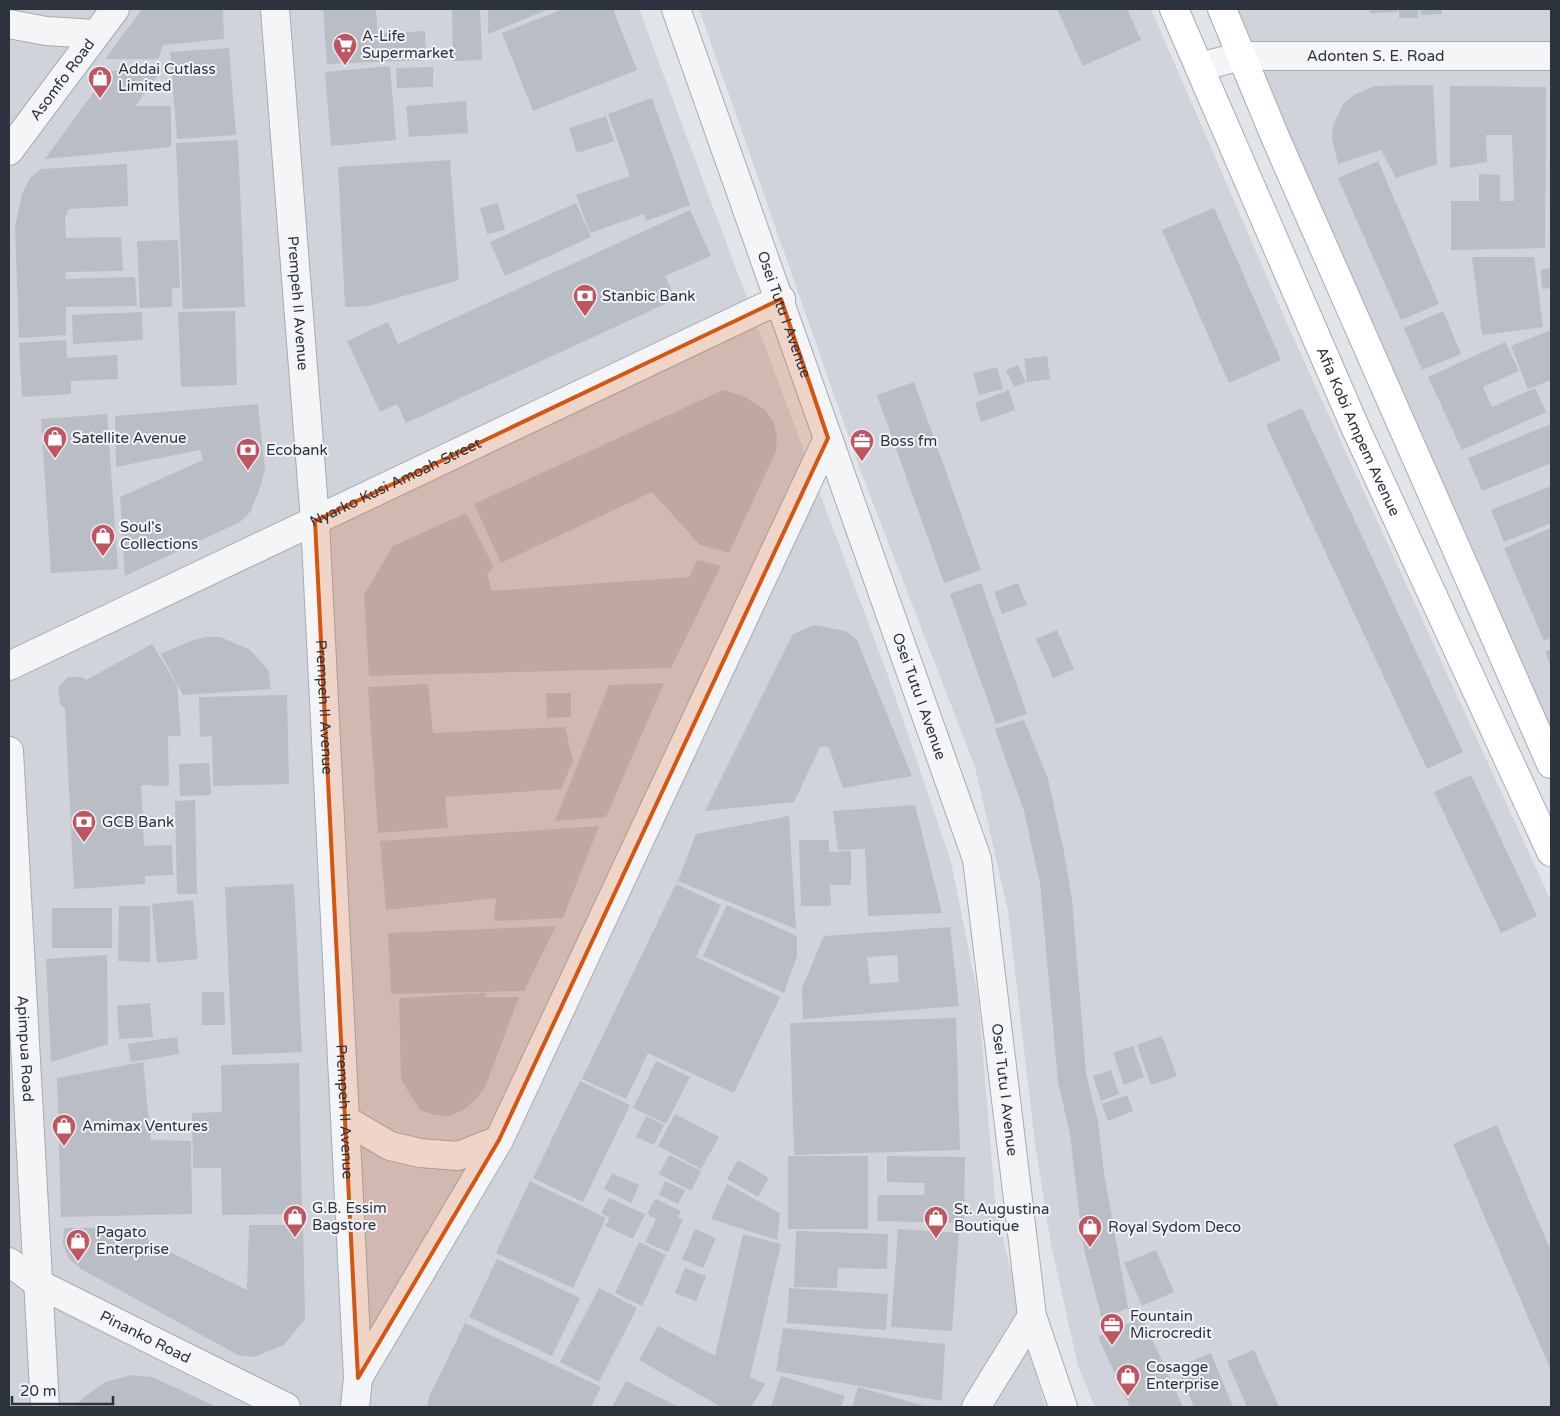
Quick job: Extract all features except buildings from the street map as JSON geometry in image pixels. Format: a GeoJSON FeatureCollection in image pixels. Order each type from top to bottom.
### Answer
{"type":"FeatureCollection","features":[{"type":"Feature","properties":{"kind":"main road","name":"Afia Kobi Ampem Avenue"},"geometry":{"type":"LineString","coordinates":[[1174,9],[1356,429],[1551,852]]}},
{"type":"Feature","properties":{"kind":"main road"},"geometry":{"type":"LineString","coordinates":[[1222,9],[1479,604],[1551,764]]}},
{"type":"Feature","properties":{"kind":"street","name":"Asomfo Road"},"geometry":{"type":"LineString","coordinates":[[9,151],[95,34],[116,9]]}},
{"type":"Feature","properties":{"kind":"street","name":"Prempeh II Avenue"},"geometry":{"type":"LineString","coordinates":[[275,9],[315,521],[358,1378],[356,1407]]}},
{"type":"Feature","properties":{"kind":"street","name":"Osei Tutu I Avenue"},"geometry":{"type":"LineString","coordinates":[[676,9],[977,858],[1032,1316],[1064,1407]]}},
{"type":"Feature","properties":{"kind":"street"},"geometry":{"type":"LineString","coordinates":[[9,24],[46,31],[95,34]]}},
{"type":"Feature","properties":{"kind":"street","name":"Adonten S. E. Road"},"geometry":{"type":"LineString","coordinates":[[1199,67],[1242,56],[1551,56]]}},
{"type":"Feature","properties":{"kind":"street","name":"Nyarko Kusi Amoah Street"},"geometry":{"type":"LineString","coordinates":[[9,666],[780,299]]}},
{"type":"Feature","properties":{"kind":"street"},"geometry":{"type":"LineString","coordinates":[[358,1378],[500,1140],[828,438]]}},
{"type":"Feature","properties":{"kind":"street","name":"Apimpua Road"},"geometry":{"type":"LineString","coordinates":[[9,751],[45,1407]]}},
{"type":"Feature","properties":{"kind":"street"},"geometry":{"type":"LineString","coordinates":[[346,1120],[390,1146],[420,1153],[458,1156],[500,1140]]}},
{"type":"Feature","properties":{"kind":"street","name":"Pinanko Road"},"geometry":{"type":"LineString","coordinates":[[9,1262],[39,1284],[286,1407]]}},
{"type":"Feature","properties":{"kind":"street"},"geometry":{"type":"LineString","coordinates":[[976,1407],[1032,1316]]}},
{"type":"Feature","properties":{"kind":"highlighted area"},"geometry":{"type":"Polygon","coordinates":[[[781,299],[828,438],[499,1140],[358,1378],[315,521],[781,299]]]}},
{"type":"Feature","properties":{"kind":"shaded area"},"geometry":{"type":"Polygon","coordinates":[[[9,9],[639,9],[887,673],[951,862],[978,996],[996,1210],[1045,1407],[9,1407],[9,9]]]}},
{"type":"Feature","properties":{"kind":"shaded area"},"geometry":{"type":"Polygon","coordinates":[[[699,9],[1151,9],[1289,328],[1551,901],[1551,1407],[1095,1407],[1078,1366],[1051,1244],[1035,1144],[1008,911],[975,767],[861,472],[699,9]]]}},
{"type":"Feature","properties":{"kind":"shaded area"},"geometry":{"type":"Polygon","coordinates":[[[1233,9],[1551,9],[1551,783],[1233,9]]]}},
{"type":"Feature","properties":{"kind":"place","name":"A-Life Supermarket"},"geometry":{"type":"Point","coordinates":[345,66]}},
{"type":"Feature","properties":{"kind":"place","name":"Addai Cutlass Limited"},"geometry":{"type":"Point","coordinates":[100,99]}},
{"type":"Feature","properties":{"kind":"place","name":"Stanbic Bank"},"geometry":{"type":"Point","coordinates":[585,317]}},
{"type":"Feature","properties":{"kind":"place","name":"Satellite Avenue"},"geometry":{"type":"Point","coordinates":[55,459]}},
{"type":"Feature","properties":{"kind":"place","name":"Boss fm"},"geometry":{"type":"Point","coordinates":[862,462]}},
{"type":"Feature","properties":{"kind":"place","name":"Ecobank"},"geometry":{"type":"Point","coordinates":[248,471]}},
{"type":"Feature","properties":{"kind":"place","name":"Soul's Collections"},"geometry":{"type":"Point","coordinates":[103,557]}},
{"type":"Feature","properties":{"kind":"place","name":"GCB Bank"},"geometry":{"type":"Point","coordinates":[84,843]}},
{"type":"Feature","properties":{"kind":"place","name":"Amimax Ventures"},"geometry":{"type":"Point","coordinates":[64,1147]}},
{"type":"Feature","properties":{"kind":"place","name":"G.B. Essim Bagstore"},"geometry":{"type":"Point","coordinates":[295,1238]}},
{"type":"Feature","properties":{"kind":"place","name":"St. Augustina Boutique"},"geometry":{"type":"Point","coordinates":[936,1239]}},
{"type":"Feature","properties":{"kind":"place","name":"Royal Sydom Deco"},"geometry":{"type":"Point","coordinates":[1090,1248]}},
{"type":"Feature","properties":{"kind":"place","name":"Pagato Enterprise"},"geometry":{"type":"Point","coordinates":[78,1262]}},
{"type":"Feature","properties":{"kind":"place","name":"Fountain Microcredit"},"geometry":{"type":"Point","coordinates":[1112,1346]}},
{"type":"Feature","properties":{"kind":"place","name":"Cosagge Enterprise"},"geometry":{"type":"Point","coordinates":[1128,1397]}}]}
